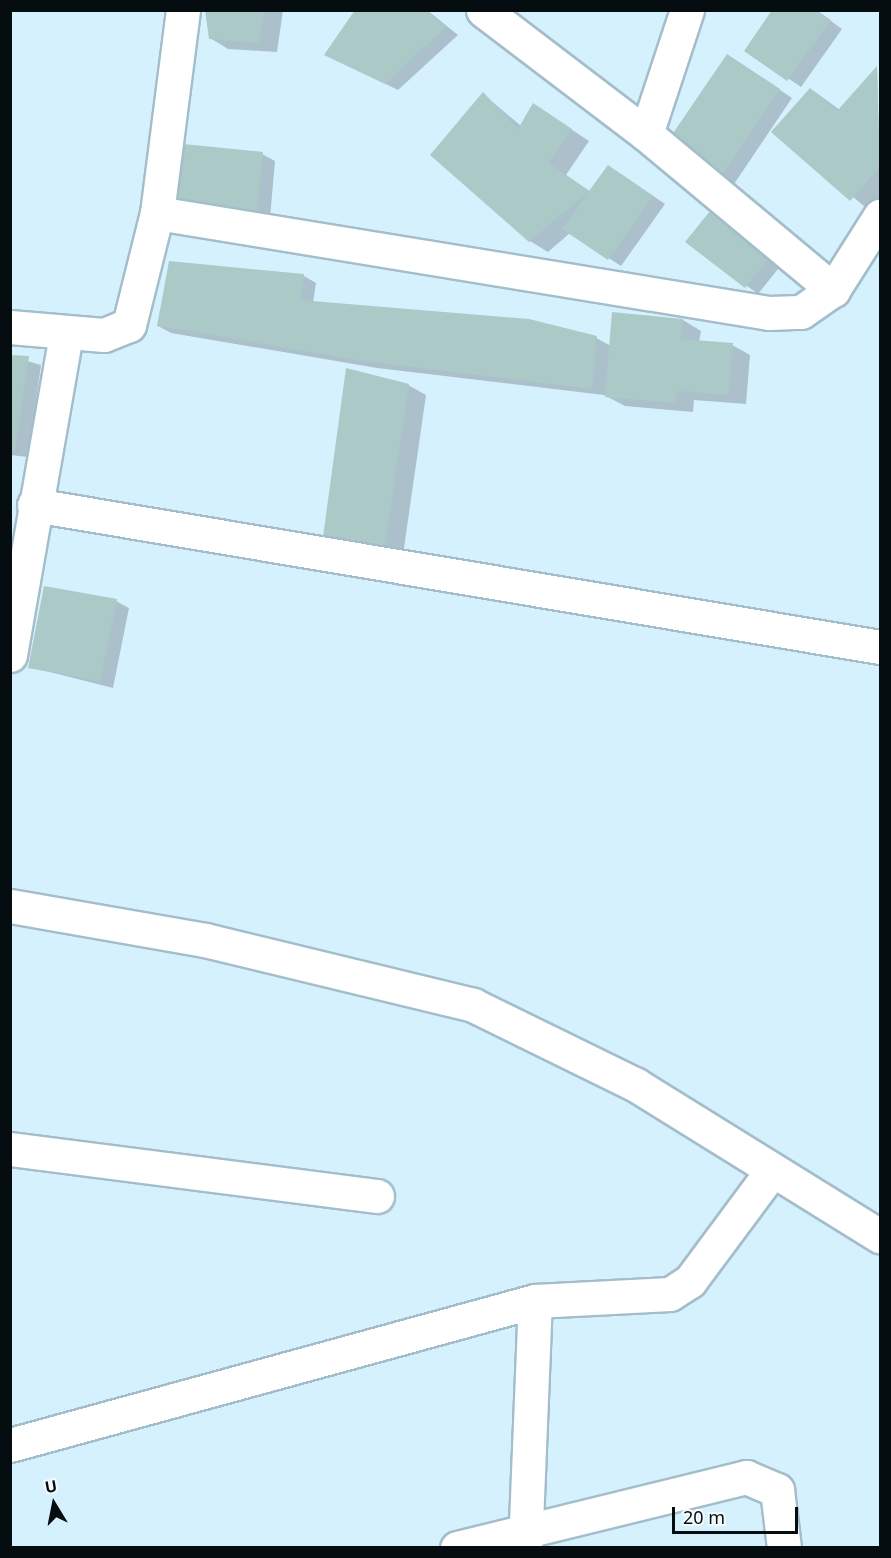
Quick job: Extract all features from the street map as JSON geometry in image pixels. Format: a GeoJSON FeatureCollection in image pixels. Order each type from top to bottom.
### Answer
{"type":"FeatureCollection","features":[{"type":"Feature","properties":{"kind":"street"},"geometry":{"type":"LineString","coordinates":[[10,327],[104,335],[129,325],[156,213],[183,10]]}},
{"type":"Feature","properties":{"kind":"street"},"geometry":{"type":"LineString","coordinates":[[483,10],[646,134],[833,290]]}},
{"type":"Feature","properties":{"kind":"street"},"geometry":{"type":"LineString","coordinates":[[646,134],[687,10]]}},
{"type":"Feature","properties":{"kind":"street"},"geometry":{"type":"LineString","coordinates":[[156,213],[769,313],[801,312],[833,290],[880,216]]}},
{"type":"Feature","properties":{"kind":"street"},"geometry":{"type":"LineString","coordinates":[[10,656],[33,505],[66,333]]}},
{"type":"Feature","properties":{"kind":"street"},"geometry":{"type":"LineString","coordinates":[[33,505],[880,647]]}},
{"type":"Feature","properties":{"kind":"street"},"geometry":{"type":"LineString","coordinates":[[10,906],[205,940],[474,1005],[636,1085],[771,1172],[880,1236]]}},
{"type":"Feature","properties":{"kind":"street"},"geometry":{"type":"LineString","coordinates":[[10,1149],[377,1196]]}},
{"type":"Feature","properties":{"kind":"street"},"geometry":{"type":"LineString","coordinates":[[10,1445],[535,1301],[670,1294],[690,1281],[771,1172]]}},
{"type":"Feature","properties":{"kind":"street"},"geometry":{"type":"LineString","coordinates":[[525,1539],[535,1301]]}},
{"type":"Feature","properties":{"kind":"street"},"geometry":{"type":"LineString","coordinates":[[457,1548],[525,1539],[746,1477],[777,1490],[784,1548]]}},
{"type":"Feature","properties":{"kind":"building"},"geometry":{"type":"Polygon","coordinates":[[[205,10],[264,10],[259,43],[209,39],[205,10]]]}},
{"type":"Feature","properties":{"kind":"building"},"geometry":{"type":"Polygon","coordinates":[[[355,10],[426,10],[446,27],[385,84],[324,55],[355,10]]]}},
{"type":"Feature","properties":{"kind":"building"},"geometry":{"type":"Polygon","coordinates":[[[772,10],[816,10],[831,20],[787,81],[744,51],[772,10]]]}},
{"type":"Feature","properties":{"kind":"building"},"geometry":{"type":"Polygon","coordinates":[[[727,54],[780,89],[718,181],[665,145],[727,54]]]}},
{"type":"Feature","properties":{"kind":"building"},"geometry":{"type":"Polygon","coordinates":[[[877,66],[880,167],[850,201],[771,132],[810,88],[837,111],[877,66]]]}},
{"type":"Feature","properties":{"kind":"building"},"geometry":{"type":"Polygon","coordinates":[[[483,92],[518,129],[533,103],[572,129],[549,163],[589,191],[529,242],[430,155],[483,92]]]}},
{"type":"Feature","properties":{"kind":"building"},"geometry":{"type":"Polygon","coordinates":[[[173,143],[263,152],[257,212],[159,200],[173,143]]]}},
{"type":"Feature","properties":{"kind":"building"},"geometry":{"type":"Polygon","coordinates":[[[608,165],[653,196],[608,260],[562,229],[608,165]]]}},
{"type":"Feature","properties":{"kind":"building"},"geometry":{"type":"Polygon","coordinates":[[[715,205],[775,251],[745,288],[685,242],[715,205]]]}},
{"type":"Feature","properties":{"kind":"building"},"geometry":{"type":"Polygon","coordinates":[[[169,261],[304,274],[300,300],[529,319],[597,336],[592,389],[363,361],[157,326],[169,261]]]}},
{"type":"Feature","properties":{"kind":"building"},"geometry":{"type":"Polygon","coordinates":[[[612,312],[683,319],[681,339],[733,343],[728,395],[677,391],[675,403],[605,397],[612,312]]]}},
{"type":"Feature","properties":{"kind":"building"},"geometry":{"type":"Polygon","coordinates":[[[10,355],[29,356],[15,451],[10,450],[10,355]]]}},
{"type":"Feature","properties":{"kind":"building"},"geometry":{"type":"Polygon","coordinates":[[[346,368],[409,384],[384,552],[323,537],[346,368]]]}},
{"type":"Feature","properties":{"kind":"building"},"geometry":{"type":"Polygon","coordinates":[[[44,586],[117,599],[100,681],[28,668],[44,586]]]}}]}
